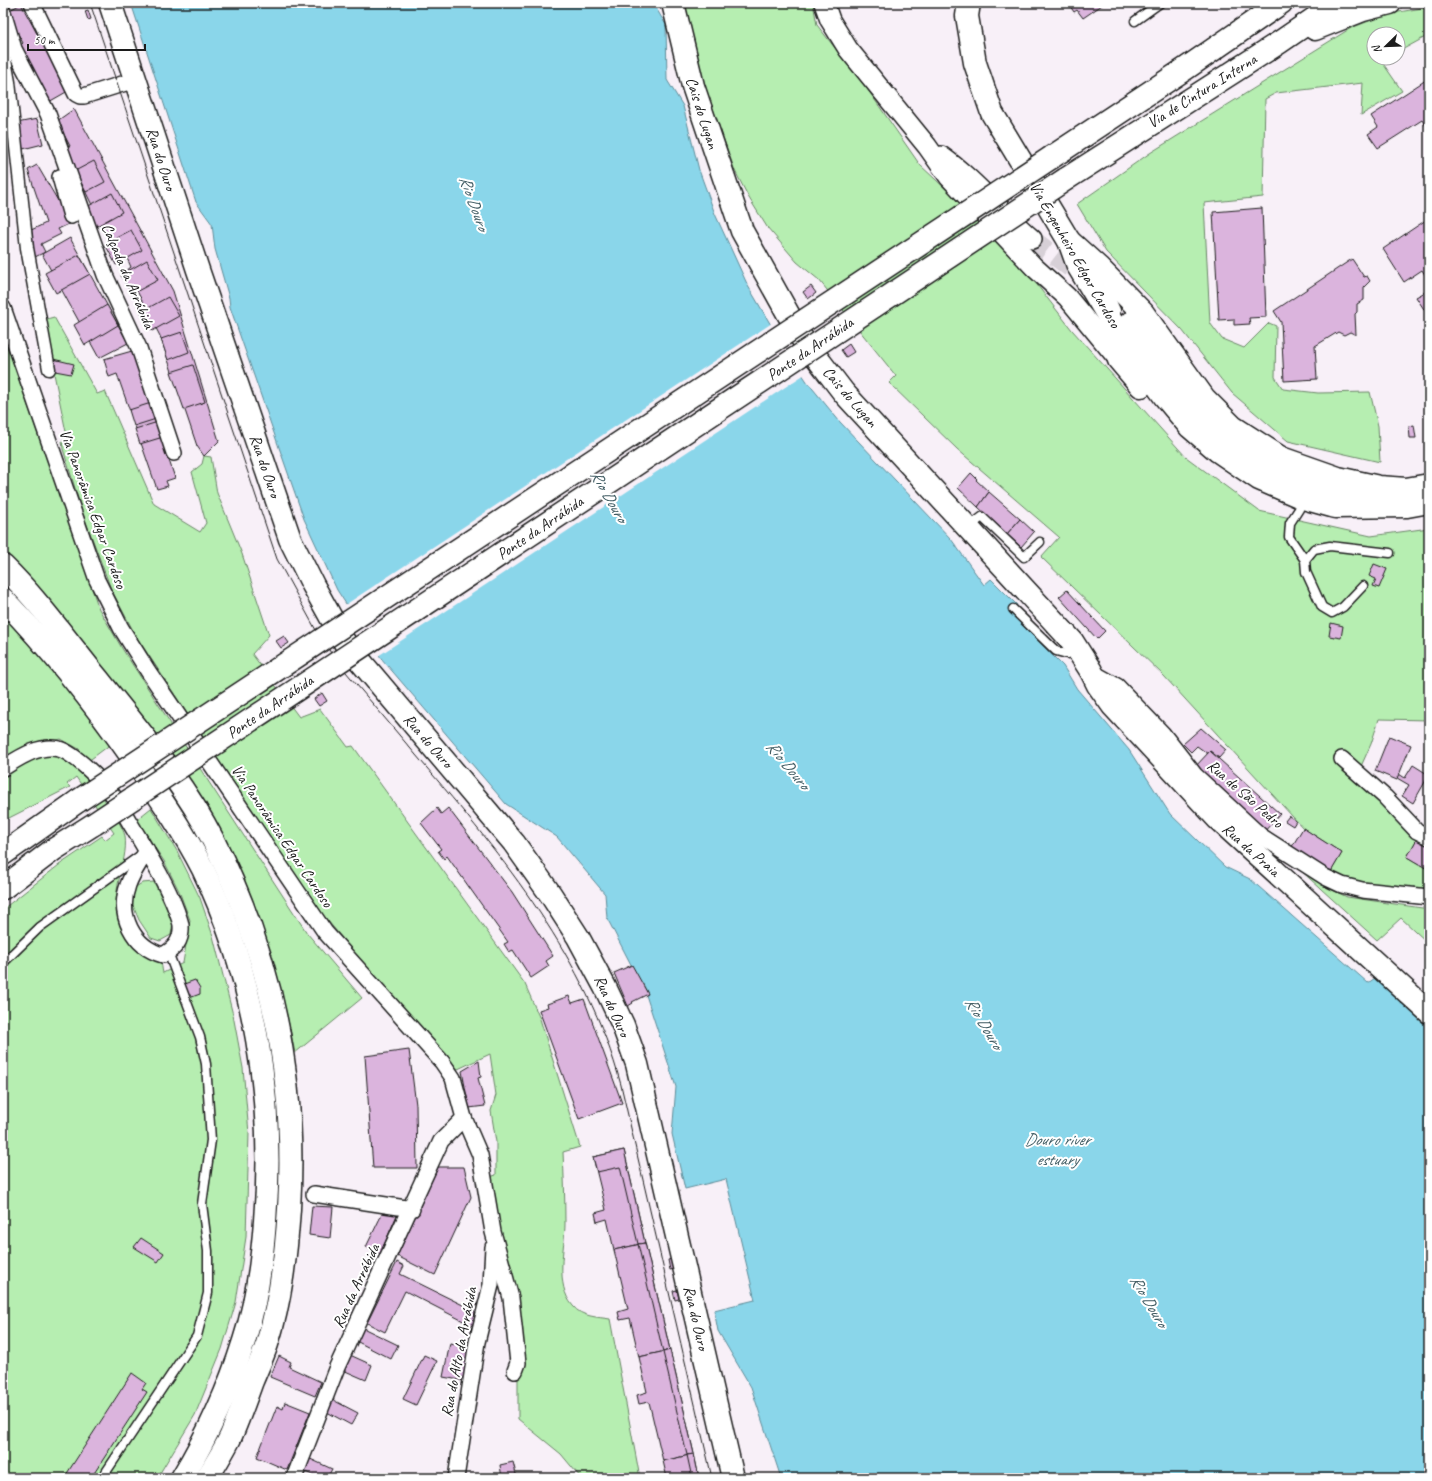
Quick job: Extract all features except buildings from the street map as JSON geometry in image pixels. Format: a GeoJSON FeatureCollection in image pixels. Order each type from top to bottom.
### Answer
{"type":"FeatureCollection","features":[{"type":"Feature","properties":{"kind":"main road","name":"Rua do Ouro"},"geometry":{"type":"LineString","coordinates":[[110,3],[290,539],[313,586],[345,643],[514,844],[551,895],[588,956],[623,1025],[636,1064],[734,1478]]}},
{"type":"Feature","properties":{"kind":"main road","name":"Cais do Lugan"},"geometry":{"type":"LineString","coordinates":[[672,3],[692,86],[742,231],[784,309],[801,337],[844,392],[1072,641],[1091,671]]}},
{"type":"Feature","properties":{"kind":"main road","name":"Via Engenheiro Edgar Cardoso"},"geometry":{"type":"LineString","coordinates":[[969,3],[968,16],[974,63],[992,113],[1069,241],[1078,266],[1123,325],[1165,397],[1190,427],[1230,460],[1266,483],[1303,498],[1335,507],[1407,506],[1429,502]]}},
{"type":"Feature","properties":{"kind":"main road","name":"Via de Cintura Interna"},"geometry":{"type":"LineString","coordinates":[[1052,157],[1281,3]]}},
{"type":"Feature","properties":{"kind":"main road","name":"Via de Cintura Interna"},"geometry":{"type":"LineString","coordinates":[[1066,179],[1280,42],[1337,3]]}},
{"type":"Feature","properties":{"kind":"main road"},"geometry":{"type":"LineString","coordinates":[[1280,42],[1363,10],[1390,3]]}},
{"type":"Feature","properties":{"kind":"main road","name":"Ponte da Arrábida"},"geometry":{"type":"LineString","coordinates":[[46,822],[1052,157]]}},
{"type":"Feature","properties":{"kind":"main road","name":"Ponte da Arrábida"},"geometry":{"type":"LineString","coordinates":[[3,888],[53,850],[1066,179]]}},
{"type":"Feature","properties":{"kind":"main road"},"geometry":{"type":"LineString","coordinates":[[1069,241],[1099,268],[1142,313],[1204,398],[1233,427],[1281,458],[1338,478],[1379,487],[1406,489],[1429,485]]}},
{"type":"Feature","properties":{"kind":"main road"},"geometry":{"type":"LineString","coordinates":[[1119,360],[1172,423],[1215,463],[1262,493],[1299,509],[1353,520],[1398,521],[1429,517]]}},
{"type":"Feature","properties":{"kind":"main road"},"geometry":{"type":"LineString","coordinates":[[3,566],[64,637],[120,707],[176,779],[196,809],[213,839],[238,894],[263,963],[272,995],[286,1083],[291,1172],[287,1238],[280,1292],[267,1345],[230,1437],[207,1478]]}},
{"type":"Feature","properties":{"kind":"main road"},"geometry":{"type":"LineString","coordinates":[[3,599],[45,643],[103,715],[179,826],[203,869],[225,924],[252,1012],[263,1072],[269,1151],[264,1233],[258,1284],[245,1340],[216,1416],[182,1478]]}},
{"type":"Feature","properties":{"kind":"main road","name":"Rua da Praia"},"geometry":{"type":"LineString","coordinates":[[1091,671],[1098,685],[1113,706],[1218,819],[1429,1012]]}},
{"type":"Feature","properties":{"kind":"main road"},"geometry":{"type":"LineString","coordinates":[[3,842],[46,822]]}},
{"type":"Feature","properties":{"kind":"main road"},"geometry":{"type":"LineString","coordinates":[[3,854],[46,822]]}},
{"type":"Feature","properties":{"kind":"street"},"geometry":{"type":"LineString","coordinates":[[32,3],[76,94],[84,96],[135,80]]}},
{"type":"Feature","properties":{"kind":"street"},"geometry":{"type":"LineString","coordinates":[[824,3],[830,20],[848,49],[927,146],[949,177],[1034,267],[1067,297],[1119,360]]}},
{"type":"Feature","properties":{"kind":"street","name":"Calçada da Arrábida"},"geometry":{"type":"LineString","coordinates":[[3,12],[14,49],[48,114],[105,275],[139,348],[174,453]]}},
{"type":"Feature","properties":{"kind":"street"},"geometry":{"type":"LineString","coordinates":[[3,49],[14,127],[27,248],[49,369]]}},
{"type":"Feature","properties":{"kind":"street"},"geometry":{"type":"LineString","coordinates":[[48,114],[44,123],[71,216]]}},
{"type":"Feature","properties":{"kind":"street"},"geometry":{"type":"LineString","coordinates":[[927,146],[958,168],[1032,240]]}},
{"type":"Feature","properties":{"kind":"street","name":"Via Panorâmica Edgar Cardoso"},"geometry":{"type":"LineString","coordinates":[[3,308],[97,580],[121,628],[148,671],[325,932],[442,1062],[453,1078],[464,1118]]}},
{"type":"Feature","properties":{"kind":"street","name":"Rua de São Pedro"},"geometry":{"type":"LineString","coordinates":[[1091,671],[1117,686],[1163,734],[1195,775],[1261,836],[1325,877],[1342,884],[1362,890],[1429,898]]}},
{"type":"Feature","properties":{"kind":"street"},"geometry":{"type":"LineString","coordinates":[[3,768],[19,757],[40,749],[51,748],[61,750],[80,763],[112,794],[147,850],[172,898],[182,925],[180,939],[173,950],[163,955],[152,952],[143,945],[130,929],[125,919],[124,907],[128,884],[147,850]]}},
{"type":"Feature","properties":{"kind":"street"},"geometry":{"type":"LineString","coordinates":[[1342,759],[1385,797],[1417,831],[1429,837]]}},
{"type":"Feature","properties":{"kind":"street","name":"Rua da Arrábida"},"geometry":{"type":"LineString","coordinates":[[294,1478],[337,1367],[412,1209],[441,1141],[464,1118]]}},
{"type":"Feature","properties":{"kind":"street","name":"Rua do Alto da Arrábida"},"geometry":{"type":"LineString","coordinates":[[464,1118],[480,1155],[493,1232],[511,1298],[518,1363],[515,1371]]}},
{"type":"Feature","properties":{"kind":"street"},"geometry":{"type":"LineString","coordinates":[[314,1194],[412,1209]]}},
{"type":"Feature","properties":{"kind":"street","name":"Rua do Alto da Arrábida"},"geometry":{"type":"LineString","coordinates":[[456,1478],[477,1342],[491,1285],[493,1232]]}},
{"type":"Feature","properties":{"kind":"lane"},"geometry":{"type":"LineString","coordinates":[[1135,21],[1160,3]]}},
{"type":"Feature","properties":{"kind":"lane"},"geometry":{"type":"LineString","coordinates":[[1099,268],[1116,309],[1118,318],[1123,325]]}},
{"type":"Feature","properties":{"kind":"lane"},"geometry":{"type":"LineString","coordinates":[[1299,509],[1290,523],[1289,537],[1305,560],[1306,572],[1322,607],[1332,613],[1343,607],[1363,586]]}},
{"type":"Feature","properties":{"kind":"lane"},"geometry":{"type":"LineString","coordinates":[[967,528],[982,517],[1024,557],[1040,542]]}},
{"type":"Feature","properties":{"kind":"lane"},"geometry":{"type":"LineString","coordinates":[[1305,560],[1314,549],[1330,546],[1390,552]]}},
{"type":"Feature","properties":{"kind":"lane"},"geometry":{"type":"LineString","coordinates":[[1013,609],[1056,651],[1067,654],[1077,648]]}},
{"type":"Feature","properties":{"kind":"lane"},"geometry":{"type":"LineString","coordinates":[[3,963],[40,927],[147,850]]}},
{"type":"Feature","properties":{"kind":"lane"},"geometry":{"type":"LineString","coordinates":[[102,1478],[197,1336],[208,1293],[208,1251],[202,1204],[211,1140],[206,1064],[200,1037],[168,952]]}},
{"type":"Feature","properties":{"kind":"green space"},"geometry":{"type":"Polygon","coordinates":[[[683,3],[813,3],[817,25],[868,90],[920,165],[1007,246],[1072,330],[1186,457],[1259,511],[1371,536],[1429,528],[1429,720],[1379,719],[1371,744],[1358,773],[1418,837],[1407,857],[1429,870],[1429,892],[1367,884],[1329,875],[1342,853],[1303,828],[1164,676],[1041,557],[1059,537],[957,449],[889,383],[896,376],[819,280],[797,262],[767,227],[749,198],[735,171],[702,78],[683,3]]]}},
{"type":"Feature","properties":{"kind":"green space"},"geometry":{"type":"Polygon","coordinates":[[[1422,8],[1429,9],[1429,35],[1406,48],[1406,26],[1366,26],[1366,66],[1385,66],[1402,91],[1361,115],[1363,83],[1276,93],[1265,99],[1263,197],[1204,203],[1210,323],[1222,339],[1244,348],[1269,323],[1276,326],[1275,377],[1283,389],[1318,393],[1370,392],[1378,426],[1380,462],[1288,441],[1232,393],[1182,330],[1106,252],[1077,204],[1150,153],[1351,28],[1387,14],[1422,8]]]}},
{"type":"Feature","properties":{"kind":"green space"},"geometry":{"type":"Polygon","coordinates":[[[54,317],[97,394],[105,391],[154,504],[200,532],[206,523],[192,472],[202,464],[204,456],[211,457],[217,493],[242,554],[269,635],[252,654],[299,717],[320,709],[348,747],[353,746],[525,984],[540,1019],[580,1147],[563,1152],[565,1223],[562,1277],[564,1287],[567,1297],[576,1310],[590,1316],[610,1319],[640,1478],[581,1478],[561,1454],[518,1419],[518,1374],[487,1178],[496,1175],[496,1142],[491,1111],[496,1095],[490,1054],[458,1069],[384,988],[312,902],[136,636],[111,589],[82,511],[63,449],[62,441],[67,437],[43,320],[54,317]]]}},
{"type":"Feature","properties":{"kind":"green space"},"geometry":{"type":"Polygon","coordinates":[[[3,334],[99,609],[123,650],[307,933],[362,998],[295,1053],[276,974],[250,897],[3,556],[3,334]]]}},
{"type":"Feature","properties":{"kind":"green space"},"geometry":{"type":"Polygon","coordinates":[[[3,613],[52,669],[111,744],[87,762],[79,749],[61,739],[24,749],[3,760],[3,613]]]}},
{"type":"Feature","properties":{"kind":"green space"},"geometry":{"type":"Polygon","coordinates":[[[49,754],[68,758],[76,764],[110,807],[117,819],[125,836],[124,858],[116,902],[118,914],[125,931],[152,952],[160,961],[163,973],[183,963],[190,920],[179,891],[164,861],[136,820],[151,808],[177,851],[200,898],[213,936],[233,1015],[243,1068],[249,1133],[246,1237],[236,1302],[222,1349],[195,1415],[157,1478],[3,1478],[3,909],[59,865],[102,836],[105,840],[114,833],[76,777],[67,784],[70,787],[3,821],[3,777],[24,763],[49,754]]]}},
{"type":"Feature","properties":{"kind":"green space"},"geometry":{"type":"Polygon","coordinates":[[[1298,868],[1328,888],[1347,897],[1429,909],[1429,944],[1401,918],[1377,940],[1298,868]]]}},
{"type":"Feature","properties":{"kind":"green space"},"geometry":{"type":"Polygon","coordinates":[[[154,882],[173,922],[171,935],[160,941],[151,938],[139,920],[131,901],[134,888],[142,883],[154,882]]]}},
{"type":"Feature","properties":{"kind":"water","name":"Douro river estuary"},"geometry":{"type":"Polygon","coordinates":[[[131,3],[653,3],[666,25],[667,80],[683,106],[699,170],[715,214],[748,286],[785,349],[808,383],[840,422],[951,539],[984,585],[991,579],[1017,605],[1010,613],[1063,666],[1077,689],[1129,750],[1170,814],[1225,867],[1250,879],[1368,983],[1378,976],[1429,1027],[1429,1478],[781,1478],[751,1387],[718,1331],[714,1310],[755,1300],[726,1179],[685,1189],[672,1134],[676,1087],[646,995],[648,994],[642,982],[640,982],[607,918],[605,894],[557,837],[506,804],[381,658],[337,590],[304,519],[230,307],[229,298],[215,249],[212,224],[196,202],[131,3]]]}},
{"type":"Feature","properties":{"kind":"pier"},"geometry":{"type":"Polygon","coordinates":[[[772,323],[805,374],[378,656],[345,605],[772,323]]]}},
{"type":"Feature","properties":{"kind":"tunnel"},"geometry":{"type":"LineString","coordinates":[[1032,239],[1081,276],[1129,322]]}},
{"type":"Feature","properties":{"kind":"tram line"},"geometry":{"type":"LineString","coordinates":[[90,3],[277,559],[317,632],[335,659],[482,835],[512,873],[539,912],[565,953],[587,995],[606,1039],[621,1085],[712,1478]]}},
{"type":"Feature","properties":{"kind":"water label","name":"Rio Douro"},"geometry":{"type":"Point","coordinates":[474,203]}},
{"type":"Feature","properties":{"kind":"water label","name":"Rio Douro"},"geometry":{"type":"Point","coordinates":[609,496]}},
{"type":"Feature","properties":{"kind":"water label","name":"Rio Douro"},"geometry":{"type":"Point","coordinates":[788,765]}},
{"type":"Feature","properties":{"kind":"water label","name":"Rio Douro"},"geometry":{"type":"Point","coordinates":[984,1023]}},
{"type":"Feature","properties":{"kind":"water label","name":"Rio Douro"},"geometry":{"type":"Point","coordinates":[1149,1301]}}]}
